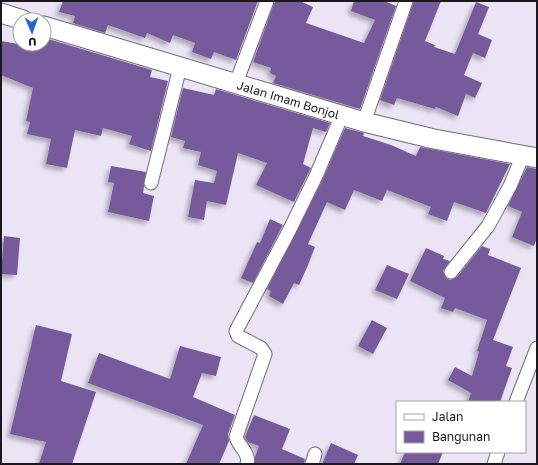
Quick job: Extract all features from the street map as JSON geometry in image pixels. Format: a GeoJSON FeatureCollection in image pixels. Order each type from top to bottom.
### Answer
{"type":"FeatureCollection","features":[{"type":"Feature","properties":{"kind":"main road"},"geometry":{"type":"LineString","coordinates":[[1,13],[12,16]]}},
{"type":"Feature","properties":{"kind":"main road","name":"Jalan Imam Bonjol"},"geometry":{"type":"LineString","coordinates":[[52,28],[364,122],[434,139],[530,157]]}},
{"type":"Feature","properties":{"kind":"street"},"geometry":{"type":"LineString","coordinates":[[236,83],[267,1]]}},
{"type":"Feature","properties":{"kind":"street"},"geometry":{"type":"LineString","coordinates":[[364,122],[406,1]]}},
{"type":"Feature","properties":{"kind":"street"},"geometry":{"type":"LineString","coordinates":[[151,183],[180,67]]}},
{"type":"Feature","properties":{"kind":"street"},"geometry":{"type":"LineString","coordinates":[[247,464],[248,460],[246,452],[238,443],[236,437],[265,354],[262,348],[238,336],[236,331],[302,203],[342,115]]}},
{"type":"Feature","properties":{"kind":"street"},"geometry":{"type":"LineString","coordinates":[[451,272],[488,226],[510,186],[530,157]]}},
{"type":"Feature","properties":{"kind":"street"},"geometry":{"type":"LineString","coordinates":[[516,401],[537,348]]}},
{"type":"Feature","properties":{"kind":"street"},"geometry":{"type":"LineString","coordinates":[[494,464],[498,453]]}},
{"type":"Feature","properties":{"kind":"building"},"geometry":{"type":"Polygon","coordinates":[[[63,1],[258,1],[236,60],[214,52],[211,59],[192,52],[195,43],[173,35],[170,43],[147,33],[145,38],[108,25],[105,33],[73,23],[75,16],[59,12],[63,1]]]}},
{"type":"Feature","properties":{"kind":"building"},"geometry":{"type":"Polygon","coordinates":[[[275,1],[300,1],[313,7],[306,23],[364,43],[375,20],[351,11],[354,1],[384,1],[396,6],[360,109],[273,83],[276,76],[270,73],[271,68],[253,62],[275,1]]]}},
{"type":"Feature","properties":{"kind":"building"},"geometry":{"type":"Polygon","coordinates":[[[414,1],[441,1],[425,41],[435,45],[434,47],[455,54],[476,2],[489,7],[478,34],[492,40],[485,58],[473,53],[464,75],[482,83],[475,98],[466,94],[458,116],[436,107],[435,109],[397,98],[394,105],[380,100],[414,1]]]}},
{"type":"Feature","properties":{"kind":"building"},"geometry":{"type":"Polygon","coordinates":[[[52,40],[152,70],[150,77],[168,81],[151,151],[129,144],[132,136],[103,128],[101,136],[75,130],[67,168],[46,164],[51,139],[27,134],[30,122],[26,121],[33,88],[1,75],[1,41],[12,43],[12,52],[52,52],[52,40]]]}},
{"type":"Feature","properties":{"kind":"building"},"geometry":{"type":"Polygon","coordinates":[[[183,88],[214,95],[216,89],[330,123],[326,132],[313,128],[303,164],[311,168],[294,202],[256,185],[267,163],[238,153],[226,205],[207,201],[204,220],[188,217],[195,180],[214,183],[217,171],[198,165],[201,152],[183,148],[185,141],[171,137],[183,88]]]}},
{"type":"Feature","properties":{"kind":"building"},"geometry":{"type":"Polygon","coordinates":[[[345,128],[364,133],[363,136],[391,145],[416,156],[420,147],[510,164],[486,213],[454,202],[447,221],[428,214],[431,207],[387,190],[382,201],[354,190],[345,210],[327,202],[308,244],[315,247],[308,265],[299,285],[294,283],[283,304],[269,296],[271,291],[267,289],[323,179],[345,128]]]}},
{"type":"Feature","properties":{"kind":"building"},"geometry":{"type":"Polygon","coordinates":[[[111,166],[146,172],[143,193],[154,196],[149,221],[108,212],[114,183],[108,182],[111,166]]]}},
{"type":"Feature","properties":{"kind":"building"},"geometry":{"type":"Polygon","coordinates":[[[527,167],[537,169],[537,238],[534,246],[512,237],[522,212],[508,206],[527,167]]]}},
{"type":"Feature","properties":{"kind":"building"},"geometry":{"type":"Polygon","coordinates":[[[270,219],[283,225],[253,283],[241,278],[257,242],[260,243],[270,219]]]}},
{"type":"Feature","properties":{"kind":"building"},"geometry":{"type":"Polygon","coordinates":[[[4,236],[20,238],[17,275],[1,274],[4,236]]]}},
{"type":"Feature","properties":{"kind":"building"},"geometry":{"type":"Polygon","coordinates":[[[482,246],[490,249],[488,255],[521,268],[493,340],[513,347],[506,366],[512,368],[500,401],[468,401],[471,393],[448,380],[455,367],[472,376],[479,352],[477,351],[487,320],[455,308],[453,312],[441,308],[445,298],[410,281],[426,248],[444,256],[443,259],[450,261],[443,271],[446,278],[450,280],[457,277],[482,246]]]}},
{"type":"Feature","properties":{"kind":"building"},"geometry":{"type":"Polygon","coordinates":[[[387,265],[409,274],[397,299],[375,290],[387,265]]]}},
{"type":"Feature","properties":{"kind":"building"},"geometry":{"type":"Polygon","coordinates":[[[372,320],[387,328],[373,354],[358,346],[372,320]]]}},
{"type":"Feature","properties":{"kind":"building"},"geometry":{"type":"Polygon","coordinates":[[[36,325],[72,334],[61,381],[96,392],[72,464],[39,464],[46,442],[10,434],[36,325]]]}},
{"type":"Feature","properties":{"kind":"building"},"geometry":{"type":"Polygon","coordinates":[[[180,346],[221,357],[216,376],[202,373],[193,397],[235,415],[228,434],[229,441],[219,464],[186,464],[203,425],[88,383],[99,353],[170,379],[180,346]]]}},
{"type":"Feature","properties":{"kind":"building"},"geometry":{"type":"Polygon","coordinates":[[[254,415],[290,429],[282,449],[305,459],[304,464],[255,464],[255,457],[259,446],[248,442],[245,437],[254,415]]]}},
{"type":"Feature","properties":{"kind":"building"},"geometry":{"type":"Polygon","coordinates":[[[331,443],[358,455],[354,464],[322,464],[331,443]]]}},
{"type":"Feature","properties":{"kind":"building"},"geometry":{"type":"Polygon","coordinates":[[[405,453],[443,453],[438,464],[400,464],[405,453]]]}}]}
